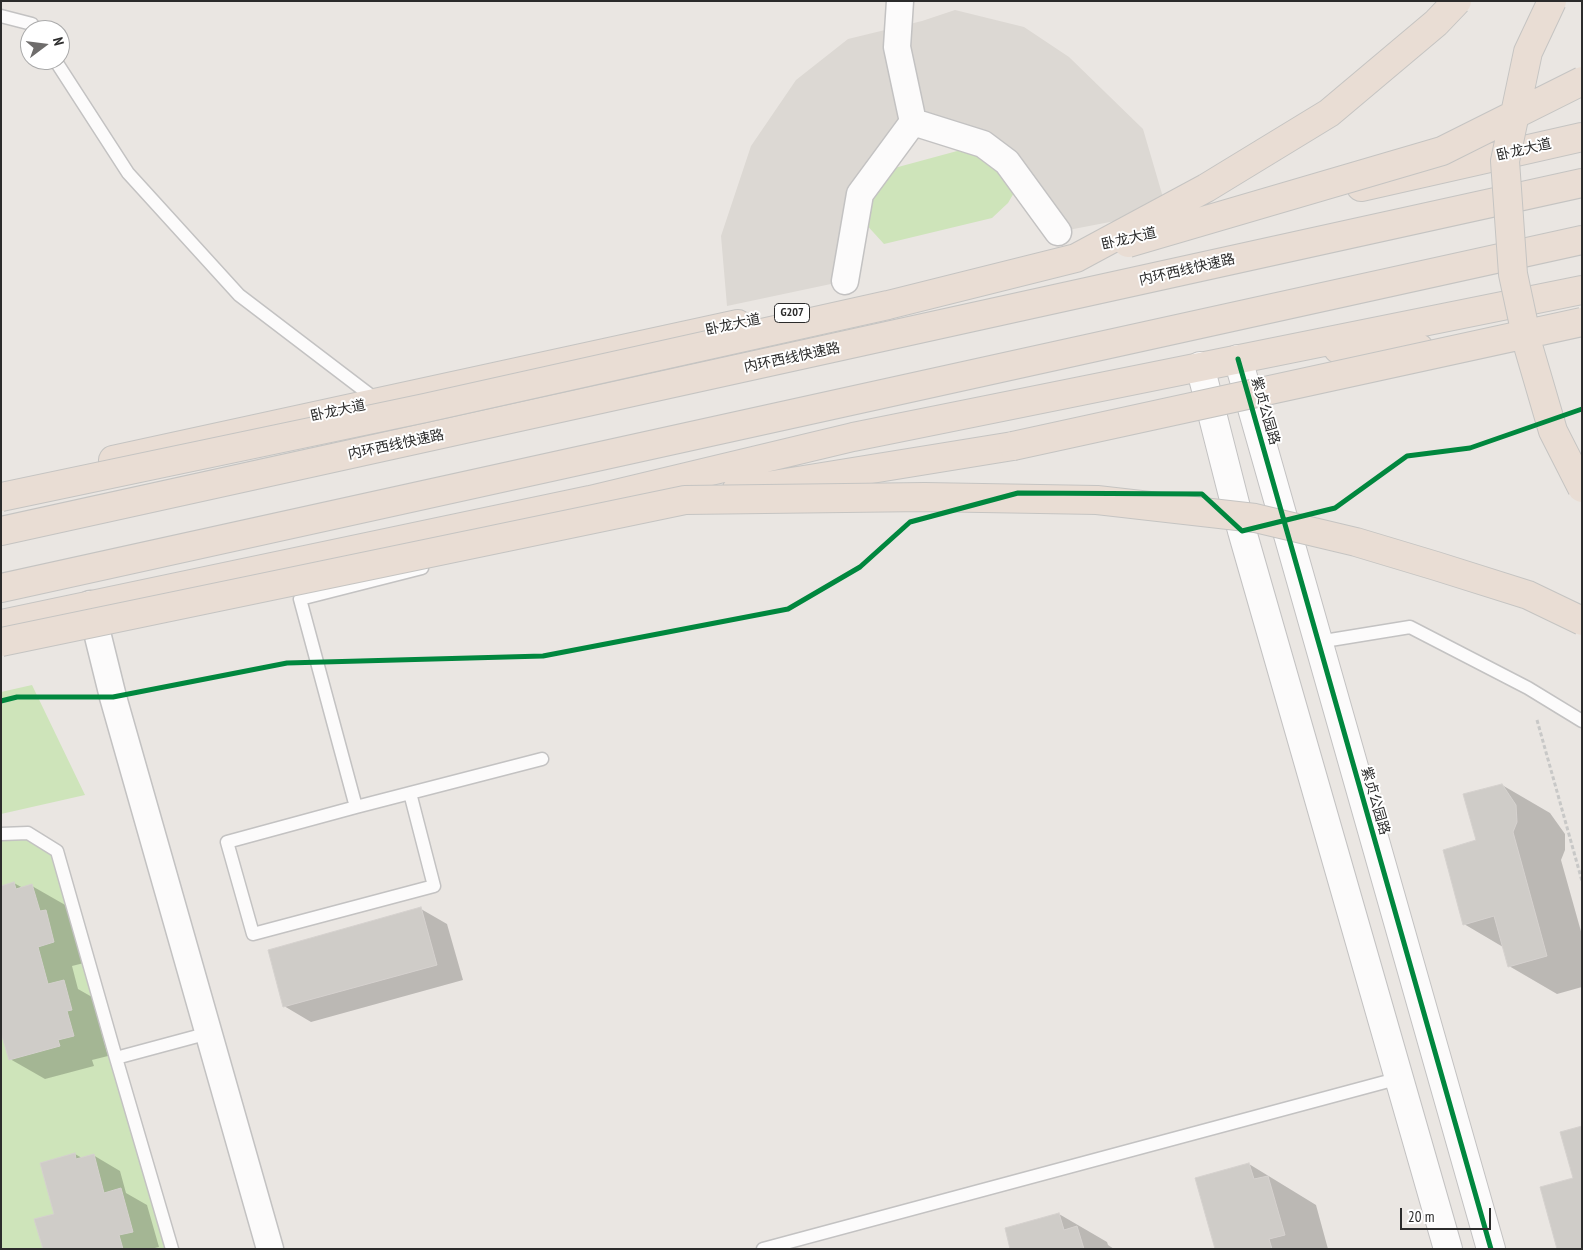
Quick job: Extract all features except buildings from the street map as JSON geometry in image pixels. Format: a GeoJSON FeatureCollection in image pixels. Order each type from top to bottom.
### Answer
{"type":"FeatureCollection","features":[{"type":"Feature","properties":{"kind":"highway"},"geometry":{"type":"LineString","coordinates":[[1076,258],[1206,188],[1329,113],[1436,23],[1457,1]]}},
{"type":"Feature","properties":{"kind":"highway"},"geometry":{"type":"LineString","coordinates":[[1552,1],[1528,52],[1505,162],[1513,274],[1529,349],[1553,431],[1582,488]]}},
{"type":"Feature","properties":{"kind":"highway"},"geometry":{"type":"LineString","coordinates":[[1,497],[424,408],[839,316],[1076,258],[1442,150],[1582,81]]}},
{"type":"Feature","properties":{"kind":"highway","name":"卧龙大道"},"geometry":{"type":"LineString","coordinates":[[1,484],[1032,261],[1582,137]]}},
{"type":"Feature","properties":{"kind":"highway","name":"内环西线快速路"},"geometry":{"type":"LineString","coordinates":[[1,532],[1582,183]]}},
{"type":"Feature","properties":{"kind":"highway"},"geometry":{"type":"LineString","coordinates":[[1,588],[1582,240]]}},
{"type":"Feature","properties":{"kind":"highway"},"geometry":{"type":"LineString","coordinates":[[1,624],[590,500],[853,437],[1582,290]]}},
{"type":"Feature","properties":{"kind":"highway"},"geometry":{"type":"LineString","coordinates":[[1299,346],[1394,352],[1582,321]]}},
{"type":"Feature","properties":{"kind":"highway"},"geometry":{"type":"LineString","coordinates":[[1,642],[685,500],[1013,446],[1582,321]]}},
{"type":"Feature","properties":{"kind":"highway"},"geometry":{"type":"LineString","coordinates":[[685,500],[925,497],[1096,500],[1255,518],[1356,542],[1528,595],[1582,621]]}},
{"type":"Feature","properties":{"kind":"street"},"geometry":{"type":"LineString","coordinates":[[845,281],[860,194],[913,122],[897,47],[900,1]]}},
{"type":"Feature","properties":{"kind":"street"},"geometry":{"type":"LineString","coordinates":[[913,122],[983,144],[1007,162],[1058,232]]}},
{"type":"Feature","properties":{"kind":"street","name":"紫贞公园路"},"geometry":{"type":"LineString","coordinates":[[1238,358],[1490,1249]]}},
{"type":"Feature","properties":{"kind":"street"},"geometry":{"type":"LineString","coordinates":[[1200,366],[1242,531],[1448,1249]]}},
{"type":"Feature","properties":{"kind":"street"},"geometry":{"type":"LineString","coordinates":[[90,604],[113,697],[270,1249]]}},
{"type":"Feature","properties":{"kind":"lane"},"geometry":{"type":"LineString","coordinates":[[1,16],[20,21]]}},
{"type":"Feature","properties":{"kind":"lane"},"geometry":{"type":"LineString","coordinates":[[61,70],[128,174],[239,295],[379,402]]}},
{"type":"Feature","properties":{"kind":"lane"},"geometry":{"type":"LineString","coordinates":[[356,807],[300,599],[500,548],[590,500]]}},
{"type":"Feature","properties":{"kind":"lane"},"geometry":{"type":"LineString","coordinates":[[1318,642],[1410,627],[1528,688],[1582,721]]}},
{"type":"Feature","properties":{"kind":"lane"},"geometry":{"type":"LineString","coordinates":[[410,793],[434,886],[253,934],[227,842],[356,807],[542,758]]}},
{"type":"Feature","properties":{"kind":"lane"},"geometry":{"type":"LineString","coordinates":[[1,834],[28,833],[57,851],[172,1249]]}},
{"type":"Feature","properties":{"kind":"lane"},"geometry":{"type":"LineString","coordinates":[[116,1058],[209,1033]]}},
{"type":"Feature","properties":{"kind":"lane"},"geometry":{"type":"LineString","coordinates":[[763,1249],[1400,1078]]}},
{"type":"Feature","properties":{"kind":"path"},"geometry":{"type":"LineString","coordinates":[[1528,688],[1582,882]]}},
{"type":"Feature","properties":{"kind":"green space"},"geometry":{"type":"Polygon","coordinates":[[[983,144],[1018,186],[1008,203],[992,218],[884,244],[863,221],[876,173],[983,144]]]}},
{"type":"Feature","properties":{"kind":"green space"},"geometry":{"type":"Polygon","coordinates":[[[32,685],[85,795],[1,814],[1,692],[32,685]]]}},
{"type":"Feature","properties":{"kind":"green space"},"geometry":{"type":"Polygon","coordinates":[[[28,833],[57,851],[172,1249],[1,1249],[1,834],[28,833]]]}},
{"type":"Feature","properties":{"kind":"shaded area"},"geometry":{"type":"Polygon","coordinates":[[[955,10],[1024,27],[1069,57],[1143,129],[1167,211],[1058,232],[1007,162],[913,122],[876,173],[845,281],[727,306],[721,236],[751,146],[796,80],[848,39],[922,21],[955,10]]]}},
{"type":"Feature","properties":{"kind":"cycle path"},"geometry":{"type":"LineString","coordinates":[[1238,359],[1491,1249]]}},
{"type":"Feature","properties":{"kind":"cycle path"},"geometry":{"type":"LineString","coordinates":[[1,701],[17,697],[113,697],[287,663],[543,656],[788,609],[860,567],[910,522],[1018,493],[1202,494],[1242,531],[1335,508],[1407,456],[1470,448],[1582,409]]}}]}
